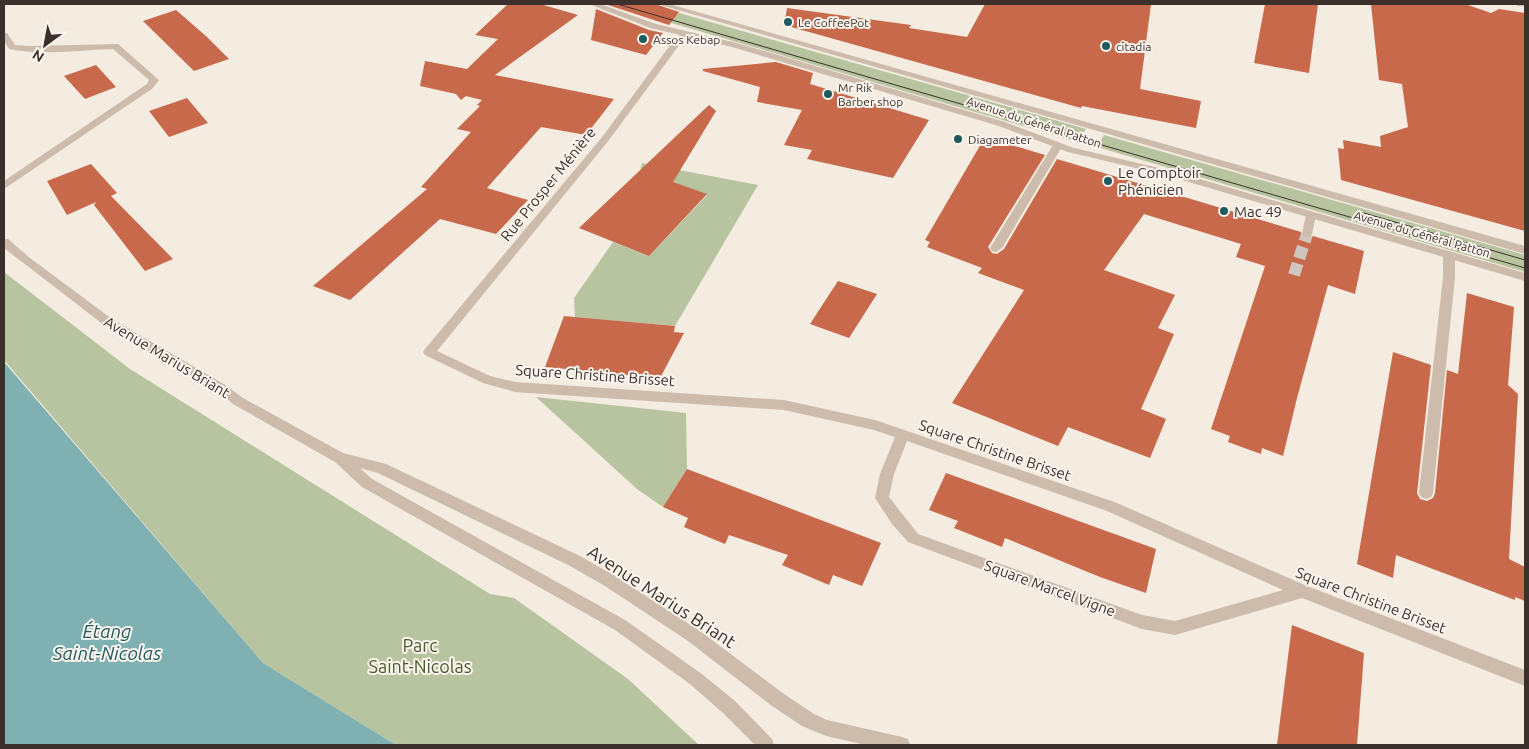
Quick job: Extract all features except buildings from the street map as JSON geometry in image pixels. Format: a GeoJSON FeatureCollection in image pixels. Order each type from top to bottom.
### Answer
{"type":"FeatureCollection","features":[{"type":"Feature","properties":{"kind":"street","name":"Avenue du Général Patton"},"geometry":{"type":"LineString","coordinates":[[593,4],[653,26],[734,45],[1002,124],[1058,145],[1168,173],[1525,278]]}},
{"type":"Feature","properties":{"kind":"street","name":"Avenue du Général Patton"},"geometry":{"type":"LineString","coordinates":[[661,4],[1525,250]]}},
{"type":"Feature","properties":{"kind":"street"},"geometry":{"type":"LineString","coordinates":[[1520,4],[1525,4]]}},
{"type":"Feature","properties":{"kind":"street","name":"Rue Prosper Ménière"},"geometry":{"type":"LineString","coordinates":[[429,352],[606,138],[677,42],[687,34]]}},
{"type":"Feature","properties":{"kind":"street"},"geometry":{"type":"LineString","coordinates":[[4,35],[12,47],[29,49],[115,46],[154,80],[150,86],[4,186]]}},
{"type":"Feature","properties":{"kind":"street"},"geometry":{"type":"LineString","coordinates":[[996,248],[1058,145]]}},
{"type":"Feature","properties":{"kind":"street"},"geometry":{"type":"LineString","coordinates":[[1307,234],[1311,215]]}},
{"type":"Feature","properties":{"kind":"street","name":"Avenue Marius Briant"},"geometry":{"type":"LineString","coordinates":[[4,242],[26,261],[108,322],[223,389],[238,401],[340,458],[367,483],[620,625],[696,679],[729,708],[766,745]]}},
{"type":"Feature","properties":{"kind":"street"},"geometry":{"type":"LineString","coordinates":[[1426,493],[1450,277],[1449,255]]}},
{"type":"Feature","properties":{"kind":"street","name":"Square Christine Brisset"},"geometry":{"type":"LineString","coordinates":[[429,352],[488,380],[515,387],[784,405],[875,425],[1112,507],[1302,591],[1525,678]]}},
{"type":"Feature","properties":{"kind":"street","name":"Square Marcel Vigne"},"geometry":{"type":"LineString","coordinates":[[903,435],[886,474],[882,498],[897,520],[913,538],[1142,622],[1175,628],[1302,591]]}},
{"type":"Feature","properties":{"kind":"street","name":"Avenue Marius Briant"},"geometry":{"type":"LineString","coordinates":[[340,458],[381,468],[575,561],[610,581],[687,631],[778,700],[808,720],[826,728],[902,745]]}},
{"type":"Feature","properties":{"kind":"green space"},"geometry":{"type":"Polygon","coordinates":[[[679,13],[1086,129],[1078,142],[668,22],[679,13]]]}},
{"type":"Feature","properties":{"kind":"green space"},"geometry":{"type":"Polygon","coordinates":[[[1104,135],[1525,255],[1525,272],[1097,147],[1104,135]]]}},
{"type":"Feature","properties":{"kind":"green space"},"geometry":{"type":"Polygon","coordinates":[[[642,163],[758,185],[675,326],[575,317],[574,298],[613,242],[649,256],[707,195],[640,171],[642,163]]]}},
{"type":"Feature","properties":{"kind":"green space","name":"Parc Saint-Nicolas"},"geometry":{"type":"Polygon","coordinates":[[[4,272],[130,369],[490,594],[514,598],[628,679],[699,745],[396,745],[263,663],[4,360],[4,272]]]}},
{"type":"Feature","properties":{"kind":"green space"},"geometry":{"type":"Polygon","coordinates":[[[536,397],[686,413],[687,469],[663,507],[637,489],[536,397]]]}},
{"type":"Feature","properties":{"kind":"water","name":"Étang Saint-Nicolas"},"geometry":{"type":"Polygon","coordinates":[[[4,362],[263,663],[396,745],[4,745],[4,362]]]}},
{"type":"Feature","properties":{"kind":"tunnel"},"geometry":{"type":"LineString","coordinates":[[1294,275],[1307,234]]}},
{"type":"Feature","properties":{"kind":"tram line"},"geometry":{"type":"LineString","coordinates":[[617,4],[1525,268]]}},
{"type":"Feature","properties":{"kind":"tram line"},"geometry":{"type":"LineString","coordinates":[[1364,213],[1525,260]]}},
{"type":"Feature","properties":{"kind":"place","name":"Le CoffeePot"},"geometry":{"type":"Point","coordinates":[788,22]}},
{"type":"Feature","properties":{"kind":"place","name":"Assos Kebap"},"geometry":{"type":"Point","coordinates":[643,39]}},
{"type":"Feature","properties":{"kind":"place","name":"citadia"},"geometry":{"type":"Point","coordinates":[1106,46]}},
{"type":"Feature","properties":{"kind":"place","name":"Mr Rik Barber shop"},"geometry":{"type":"Point","coordinates":[828,94]}},
{"type":"Feature","properties":{"kind":"place","name":"Diagameter"},"geometry":{"type":"Point","coordinates":[958,139]}},
{"type":"Feature","properties":{"kind":"place","name":"Le Comptoir Phénicien"},"geometry":{"type":"Point","coordinates":[1108,181]}},
{"type":"Feature","properties":{"kind":"place","name":"Mac 49"},"geometry":{"type":"Point","coordinates":[1224,211]}}]}
